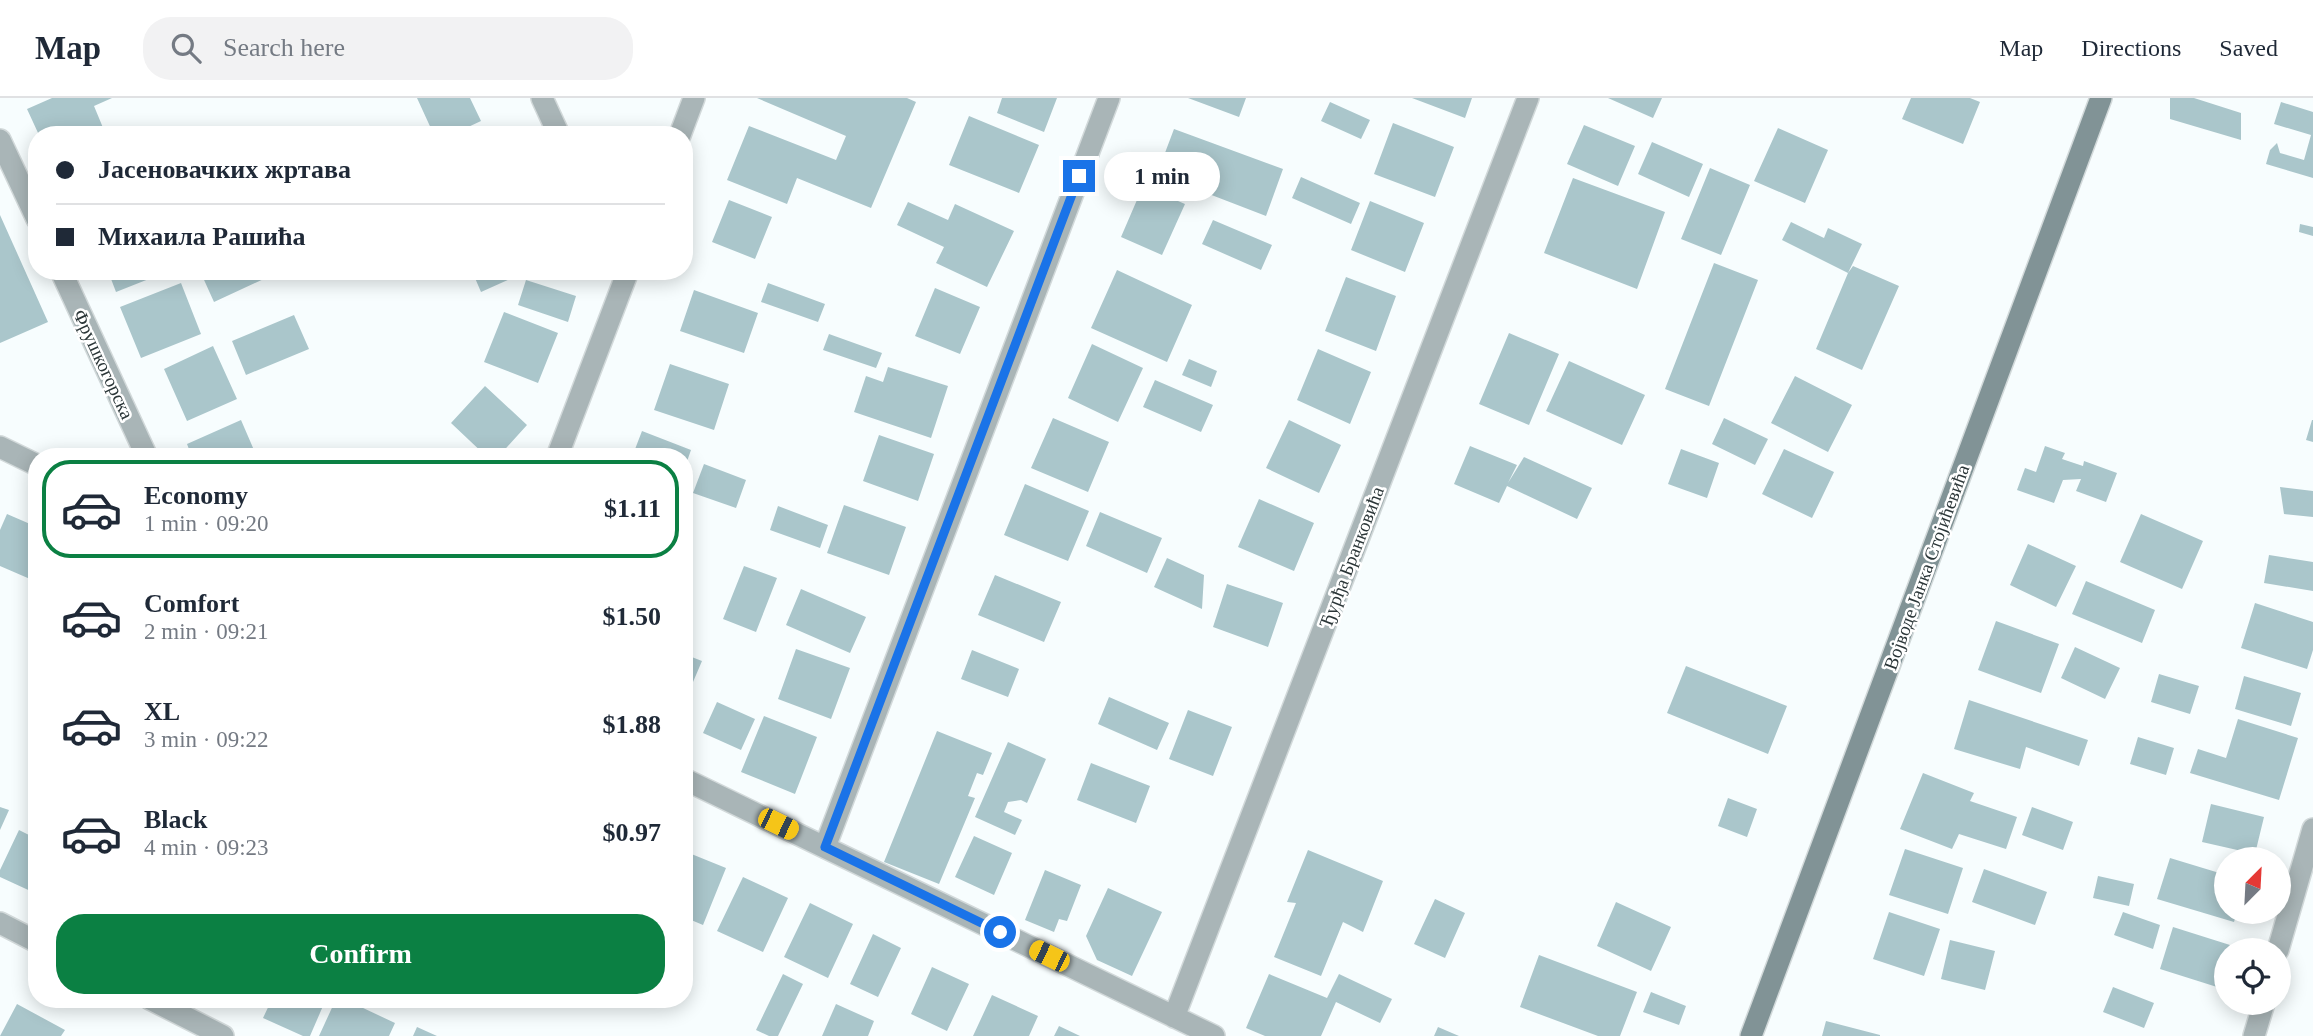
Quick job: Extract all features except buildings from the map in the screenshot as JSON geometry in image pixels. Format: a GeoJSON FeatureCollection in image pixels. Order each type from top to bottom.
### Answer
{"type":"FeatureCollection","features":[{"type":"Feature","properties":{"kind":"street"},"geometry":{"type":"LineString","coordinates":[[542,98],[555,126]]}},
{"type":"Feature","properties":{"kind":"street"},"geometry":{"type":"LineString","coordinates":[[683,126],[694,98]]}},
{"type":"Feature","properties":{"kind":"street"},"geometry":{"type":"LineString","coordinates":[[825,847],[1108,98]]}},
{"type":"Feature","properties":{"kind":"street","name":"Ђурђа Бранковића"},"geometry":{"type":"LineString","coordinates":[[1174,1017],[1528,98]]}},
{"type":"Feature","properties":{"kind":"street","name":"Војводе Јанка Стојићевића"},"geometry":{"type":"LineString","coordinates":[[1751,1036],[2101,98]]}},
{"type":"Feature","properties":{"kind":"street"},"geometry":{"type":"LineString","coordinates":[[0,140],[28,200]]}},
{"type":"Feature","properties":{"kind":"street","name":"Фрушкогорска"},"geometry":{"type":"LineString","coordinates":[[65,280],[142,448]]}},
{"type":"Feature","properties":{"kind":"street"},"geometry":{"type":"LineString","coordinates":[[560,448],[623,280]]}},
{"type":"Feature","properties":{"kind":"street"},"geometry":{"type":"LineString","coordinates":[[0,447],[28,461]]}},
{"type":"Feature","properties":{"kind":"street"},"geometry":{"type":"LineString","coordinates":[[693,783],[1214,1036]]}},
{"type":"Feature","properties":{"kind":"street"},"geometry":{"type":"LineString","coordinates":[[2281,938],[2313,829]]}},
{"type":"Feature","properties":{"kind":"street"},"geometry":{"type":"LineString","coordinates":[[0,923],[28,937]]}},
{"type":"Feature","properties":{"kind":"street"},"geometry":{"type":"LineString","coordinates":[[168,1008],[223,1036]]}},
{"type":"Feature","properties":{"kind":"street"},"geometry":{"type":"LineString","coordinates":[[2254,1036],[2260,1015]]}},
{"type":"Feature","properties":{"kind":"route"},"geometry":{"type":"LineString","coordinates":[[1000,932],[825,847],[1079,176]]}}]}
